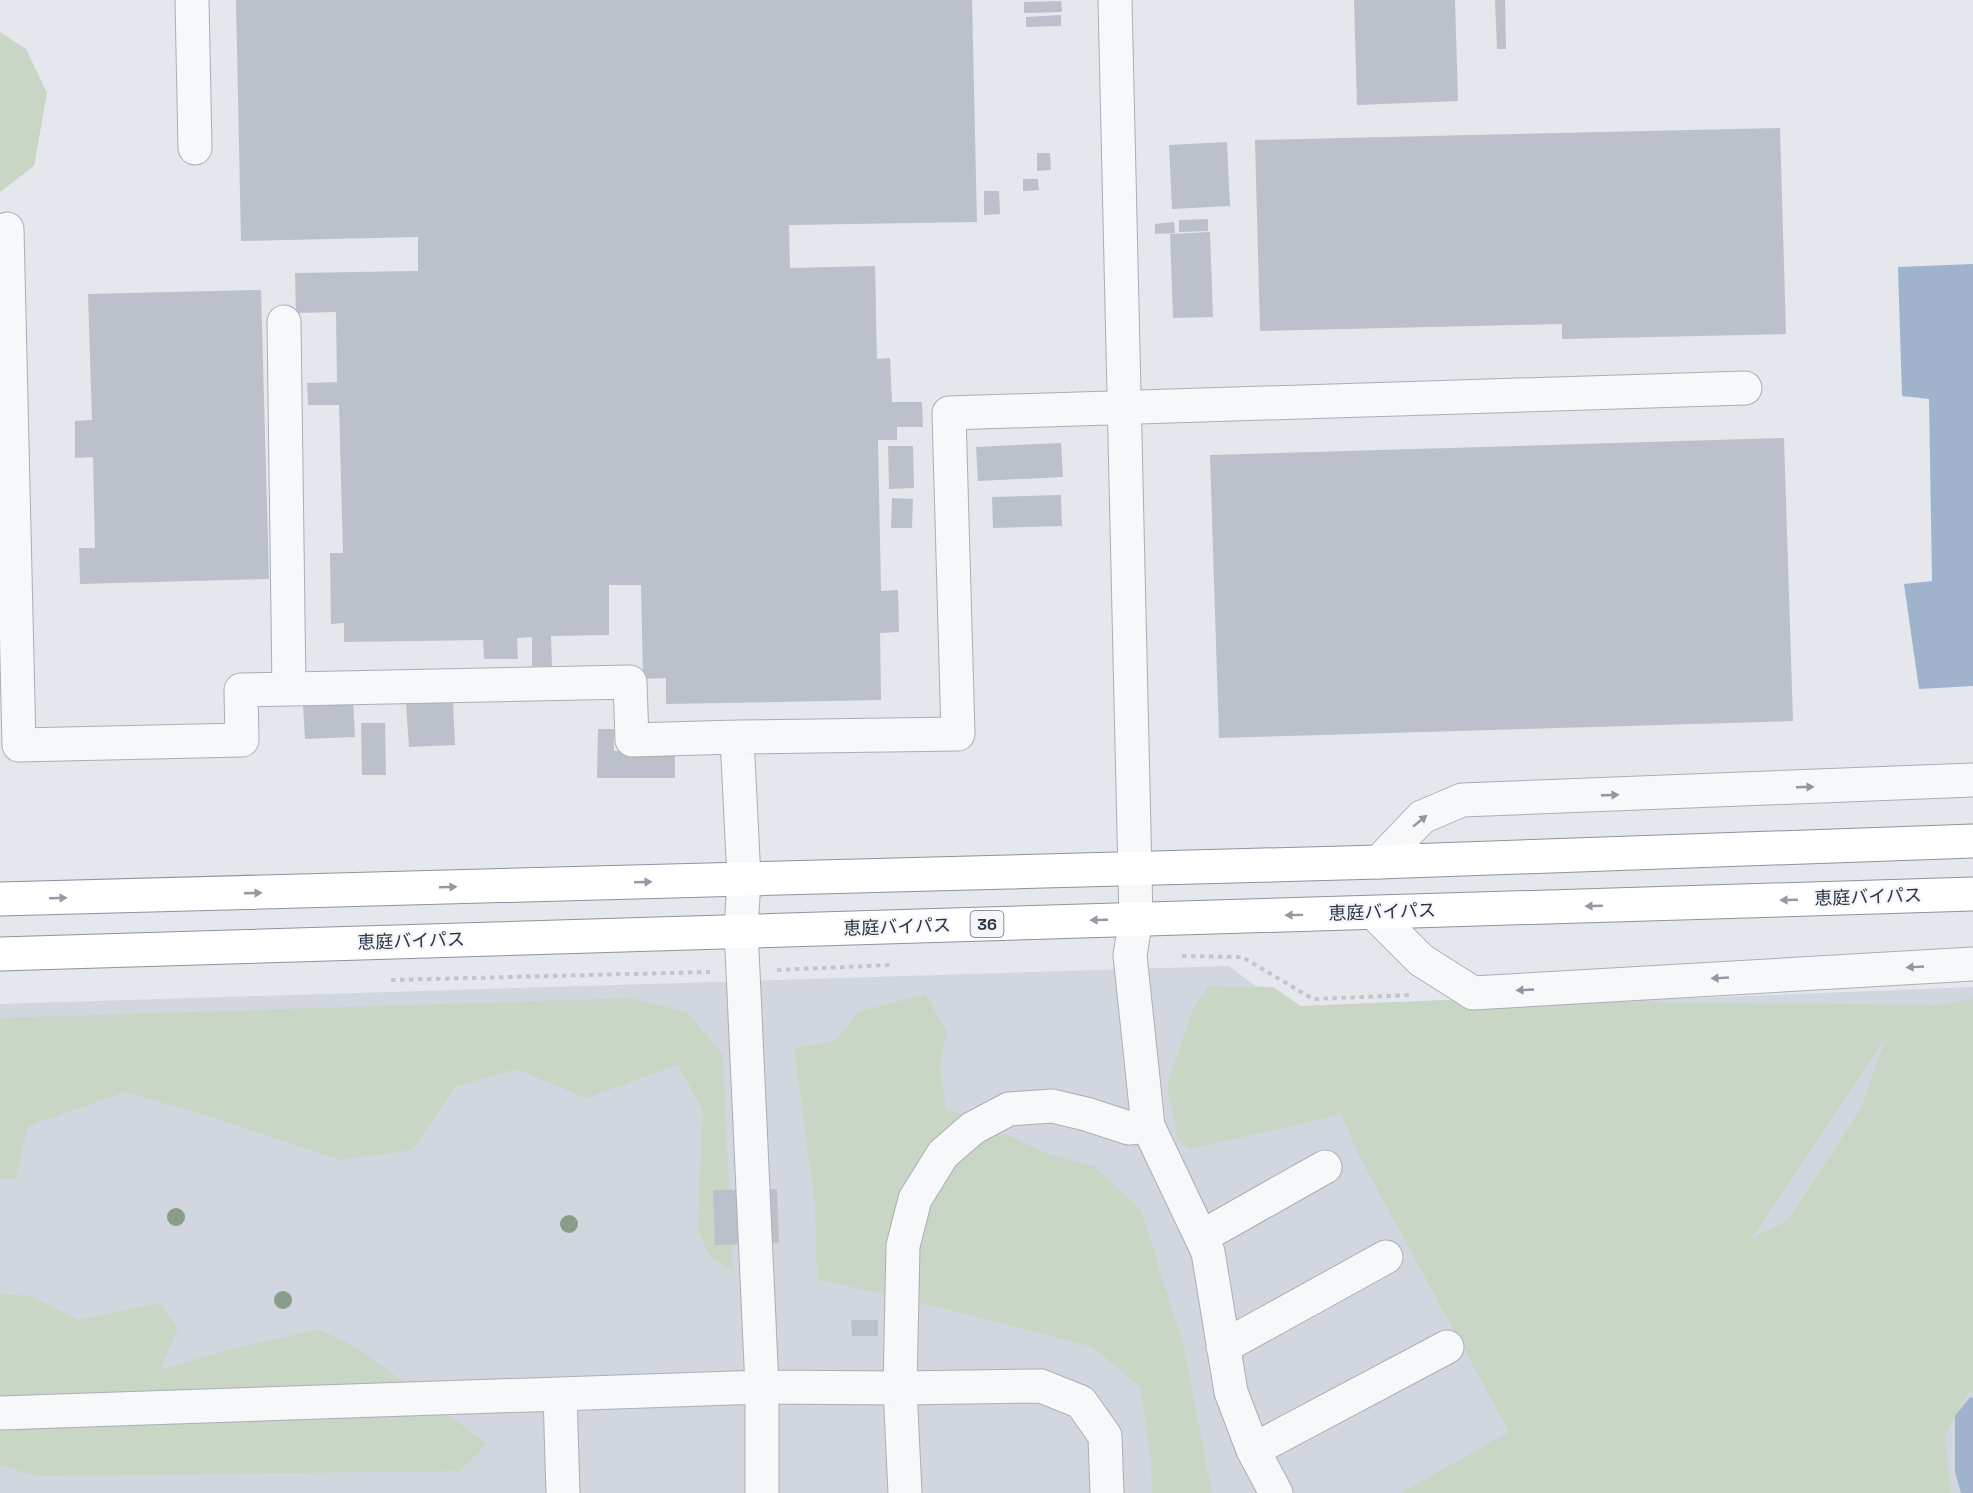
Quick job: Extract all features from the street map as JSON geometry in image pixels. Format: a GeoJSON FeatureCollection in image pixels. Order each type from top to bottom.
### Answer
{"type":"FeatureCollection","features":[{"type":"Feature","properties":{"kind":"highway"},"geometry":{"type":"LineString","coordinates":[[0,899],[1379,862],[1973,841]]}},
{"type":"Feature","properties":{"kind":"highway","name":"恵庭バイパス"},"geometry":{"type":"LineString","coordinates":[[0,954],[1973,894]]}},
{"type":"Feature","properties":{"kind":"street"},"geometry":{"type":"LineString","coordinates":[[192,0],[195,148]]}},
{"type":"Feature","properties":{"kind":"street"},"geometry":{"type":"LineString","coordinates":[[1115,0],[1136,919],[1130,955],[1148,1126],[1208,1252],[1231,1392],[1253,1450],[1276,1493]]}},
{"type":"Feature","properties":{"kind":"street"},"geometry":{"type":"LineString","coordinates":[[7,229],[19,745],[242,741],[241,690],[630,682],[632,740],[958,734],[949,413],[1746,388]]}},
{"type":"Feature","properties":{"kind":"street"},"geometry":{"type":"LineString","coordinates":[[284,322],[289,689]]}},
{"type":"Feature","properties":{"kind":"street"},"geometry":{"type":"LineString","coordinates":[[737,737],[744,879],[741,931],[762,1387],[762,1493]]}},
{"type":"Feature","properties":{"kind":"street"},"geometry":{"type":"LineString","coordinates":[[1379,862],[1422,817],[1462,800],[1973,780]]}},
{"type":"Feature","properties":{"kind":"street"},"geometry":{"type":"LineString","coordinates":[[1374,913],[1421,960],[1473,993],[1973,964]]}},
{"type":"Feature","properties":{"kind":"street"},"geometry":{"type":"LineString","coordinates":[[905,1493],[900,1388],[903,1246],[915,1199],[943,1154],[973,1128],[1009,1110],[1053,1106],[1129,1128],[1148,1126]]}},
{"type":"Feature","properties":{"kind":"street"},"geometry":{"type":"LineString","coordinates":[[1200,1237],[1325,1167]]}},
{"type":"Feature","properties":{"kind":"street"},"geometry":{"type":"LineString","coordinates":[[1223,1347],[1386,1257]]}},
{"type":"Feature","properties":{"kind":"street"},"geometry":{"type":"LineString","coordinates":[[1253,1450],[1448,1347]]}},
{"type":"Feature","properties":{"kind":"street"},"geometry":{"type":"LineString","coordinates":[[0,1413],[762,1387],[1041,1386],[1081,1402],[1105,1436],[1107,1493]]}},
{"type":"Feature","properties":{"kind":"street"},"geometry":{"type":"LineString","coordinates":[[560,1394],[563,1493]]}},
{"type":"Feature","properties":{"kind":"shaded area"},"geometry":{"type":"Polygon","coordinates":[[[1229,966],[1292,1014],[1973,987],[1973,1493],[0,1493],[0,1004],[1229,966]]]}},
{"type":"Feature","properties":{"kind":"green space"},"geometry":{"type":"Polygon","coordinates":[[[0,32],[26,49],[47,93],[34,166],[0,192],[0,32]]]}},
{"type":"Feature","properties":{"kind":"green space"},"geometry":{"type":"Polygon","coordinates":[[[1209,986],[1273,987],[1301,1006],[1444,1000],[1939,1005],[1973,999],[1973,1394],[1969,1392],[1945,1436],[1951,1493],[1401,1493],[1509,1432],[1358,1154],[1341,1113],[1190,1149],[1178,1139],[1167,1085],[1192,1011],[1209,986]],[[1886,1038],[1752,1238],[1787,1221],[1860,1110],[1886,1038]]]}},
{"type":"Feature","properties":{"kind":"green space"},"geometry":{"type":"Polygon","coordinates":[[[925,994],[947,1031],[940,1066],[946,1108],[1049,1154],[1094,1166],[1141,1210],[1183,1343],[1212,1493],[1152,1493],[1151,1462],[1140,1387],[1093,1347],[817,1279],[815,1205],[794,1048],[835,1041],[858,1012],[925,994]]]}},
{"type":"Feature","properties":{"kind":"green space"},"geometry":{"type":"Polygon","coordinates":[[[631,998],[687,1012],[723,1055],[733,1272],[710,1257],[697,1227],[703,1111],[678,1065],[586,1098],[516,1069],[455,1087],[412,1150],[340,1160],[202,1114],[125,1092],[28,1126],[16,1179],[0,1178],[0,1018],[631,998]]]}},
{"type":"Feature","properties":{"kind":"green space"},"geometry":{"type":"Polygon","coordinates":[[[0,1294],[31,1296],[79,1320],[159,1303],[178,1328],[160,1370],[224,1351],[319,1329],[358,1348],[487,1444],[460,1471],[36,1476],[0,1465],[0,1294]]]}},
{"type":"Feature","properties":{"kind":"water"},"geometry":{"type":"Polygon","coordinates":[[[1973,264],[1973,686],[1919,689],[1904,584],[1932,581],[1929,399],[1902,396],[1898,267],[1973,264]]]}},
{"type":"Feature","properties":{"kind":"water"},"geometry":{"type":"Polygon","coordinates":[[[1970,1397],[1973,1398],[1973,1493],[1961,1493],[1955,1472],[1955,1416],[1970,1397]]]}},
{"type":"Feature","properties":{"kind":"building"},"geometry":{"type":"Polygon","coordinates":[[[236,0],[972,0],[977,222],[789,225],[790,268],[875,266],[877,359],[890,358],[892,402],[922,402],[923,427],[897,427],[897,440],[878,440],[881,591],[898,590],[899,632],[880,633],[881,700],[666,704],[666,678],[643,679],[641,585],[609,585],[609,635],[551,636],[552,666],[532,666],[532,637],[517,638],[518,659],[484,659],[483,640],[344,642],[344,623],[331,624],[330,553],[343,553],[339,405],[308,405],[307,383],[337,382],[336,312],[296,313],[295,273],[418,271],[418,237],[241,241],[236,0]]]}},
{"type":"Feature","properties":{"kind":"building"},"geometry":{"type":"Polygon","coordinates":[[[1354,0],[1455,0],[1458,101],[1357,105],[1354,0]]]}},
{"type":"Feature","properties":{"kind":"building"},"geometry":{"type":"Polygon","coordinates":[[[1495,0],[1505,0],[1506,49],[1497,49],[1495,0]]]}},
{"type":"Feature","properties":{"kind":"building"},"geometry":{"type":"Polygon","coordinates":[[[1061,1],[1062,12],[1024,13],[1024,2],[1061,1]]]}},
{"type":"Feature","properties":{"kind":"building"},"geometry":{"type":"Polygon","coordinates":[[[1061,15],[1061,26],[1026,27],[1026,17],[1061,15]]]}},
{"type":"Feature","properties":{"kind":"building"},"geometry":{"type":"Polygon","coordinates":[[[1780,128],[1786,334],[1562,339],[1562,324],[1260,331],[1255,140],[1780,128]]]}},
{"type":"Feature","properties":{"kind":"building"},"geometry":{"type":"Polygon","coordinates":[[[1227,142],[1230,206],[1172,209],[1169,145],[1227,142]]]}},
{"type":"Feature","properties":{"kind":"building"},"geometry":{"type":"Polygon","coordinates":[[[1037,153],[1050,153],[1051,170],[1037,171],[1037,153]]]}},
{"type":"Feature","properties":{"kind":"building"},"geometry":{"type":"Polygon","coordinates":[[[1023,179],[1038,179],[1039,190],[1023,191],[1023,179]]]}},
{"type":"Feature","properties":{"kind":"building"},"geometry":{"type":"Polygon","coordinates":[[[984,191],[999,191],[1000,214],[984,215],[984,191]]]}},
{"type":"Feature","properties":{"kind":"building"},"geometry":{"type":"Polygon","coordinates":[[[1208,219],[1208,231],[1179,232],[1179,220],[1208,219]]]}},
{"type":"Feature","properties":{"kind":"building"},"geometry":{"type":"Polygon","coordinates":[[[1174,222],[1175,233],[1155,234],[1155,224],[1174,222]]]}},
{"type":"Feature","properties":{"kind":"building"},"geometry":{"type":"Polygon","coordinates":[[[1210,232],[1213,317],[1173,318],[1170,234],[1210,232]]]}},
{"type":"Feature","properties":{"kind":"building"},"geometry":{"type":"Polygon","coordinates":[[[261,290],[269,579],[80,584],[79,548],[95,548],[93,457],[75,458],[75,421],[92,420],[88,294],[261,290]]]}},
{"type":"Feature","properties":{"kind":"building"},"geometry":{"type":"Polygon","coordinates":[[[1784,438],[1793,721],[1219,738],[1210,455],[1784,438]]]}},
{"type":"Feature","properties":{"kind":"building"},"geometry":{"type":"Polygon","coordinates":[[[1061,443],[1063,477],[978,481],[976,447],[1061,443]]]}},
{"type":"Feature","properties":{"kind":"building"},"geometry":{"type":"Polygon","coordinates":[[[888,446],[913,446],[914,488],[889,489],[888,446]]]}},
{"type":"Feature","properties":{"kind":"building"},"geometry":{"type":"Polygon","coordinates":[[[1061,495],[1062,526],[993,528],[992,497],[1061,495]]]}},
{"type":"Feature","properties":{"kind":"building"},"geometry":{"type":"Polygon","coordinates":[[[892,498],[913,499],[912,528],[891,528],[892,498]]]}},
{"type":"Feature","properties":{"kind":"building"},"geometry":{"type":"Polygon","coordinates":[[[353,700],[355,737],[305,739],[303,703],[353,700]]]}},
{"type":"Feature","properties":{"kind":"building"},"geometry":{"type":"Polygon","coordinates":[[[453,702],[455,745],[409,747],[406,704],[453,702]]]}},
{"type":"Feature","properties":{"kind":"building"},"geometry":{"type":"Polygon","coordinates":[[[361,723],[385,723],[386,775],[362,775],[361,723]]]}},
{"type":"Feature","properties":{"kind":"building"},"geometry":{"type":"Polygon","coordinates":[[[598,729],[614,729],[614,751],[675,752],[675,778],[597,778],[598,729]]]}},
{"type":"Feature","properties":{"kind":"building"},"geometry":{"type":"Polygon","coordinates":[[[777,1189],[779,1243],[715,1245],[713,1190],[777,1189]]]}},
{"type":"Feature","properties":{"kind":"building"},"geometry":{"type":"Polygon","coordinates":[[[851,1320],[878,1320],[878,1336],[852,1336],[851,1320]]]}}]}
